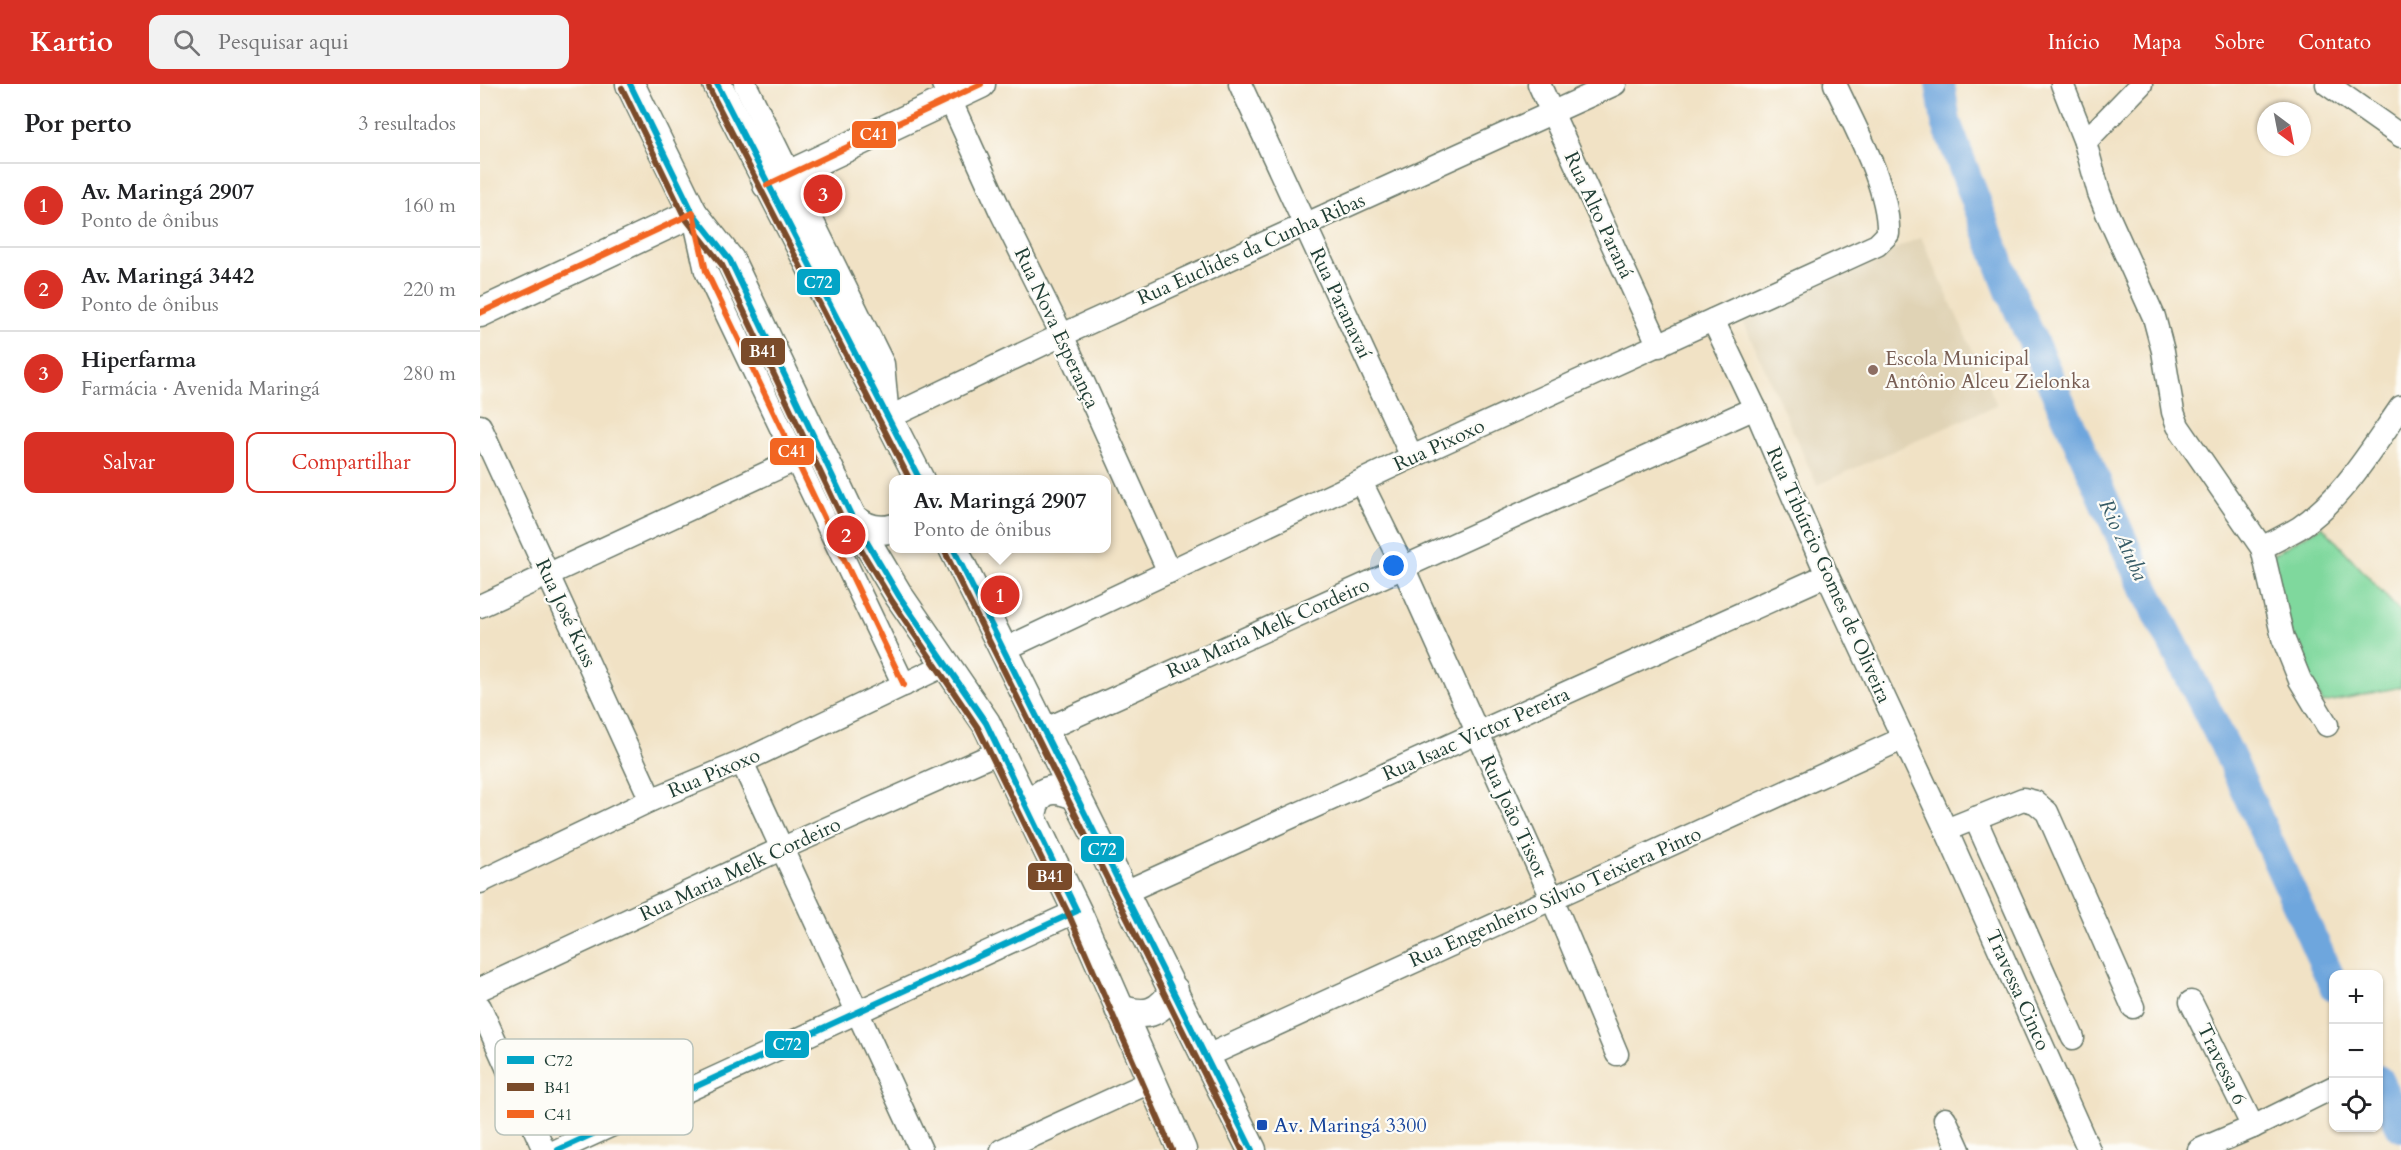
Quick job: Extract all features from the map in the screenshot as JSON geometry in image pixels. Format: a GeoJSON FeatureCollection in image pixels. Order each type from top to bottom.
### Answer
{"type":"FeatureCollection","features":[{"type":"Feature","properties":{"kind":"main road"},"geometry":{"type":"LineString","coordinates":[[630,84],[693,213],[730,260],[808,454],[852,517],[898,596],[986,723],[1001,751],[1077,911],[1150,1082],[1182,1150]]}},
{"type":"Feature","properties":{"kind":"main road"},"geometry":{"type":"LineString","coordinates":[[717,84],[778,180],[888,418],[917,475]]}},
{"type":"Feature","properties":{"kind":"main road"},"geometry":{"type":"LineString","coordinates":[[778,180],[946,91],[981,84]]}},
{"type":"Feature","properties":{"kind":"main road"},"geometry":{"type":"LineString","coordinates":[[480,313],[693,213]]}},
{"type":"Feature","properties":{"kind":"main road"},"geometry":{"type":"LineString","coordinates":[[852,517],[865,527],[877,530],[889,529]]}},
{"type":"Feature","properties":{"kind":"main road"},"geometry":{"type":"LineString","coordinates":[[955,553],[1208,1056],[1252,1150]]}},
{"type":"Feature","properties":{"kind":"main road"},"geometry":{"type":"LineString","coordinates":[[1032,816],[1037,798],[1044,793],[1054,789],[1076,796]]}},
{"type":"Feature","properties":{"kind":"main road"},"geometry":{"type":"LineString","coordinates":[[1119,1009],[1136,1014],[1146,1014],[1160,1008],[1174,990]]}},
{"type":"Feature","properties":{"kind":"street"},"geometry":{"type":"LineString","coordinates":[[745,84],[778,180]]}},
{"type":"Feature","properties":{"kind":"street","name":"Rua Paranavaí"},"geometry":{"type":"LineString","coordinates":[[1240,84],[1412,457]]}},
{"type":"Feature","properties":{"kind":"street","name":"Rua Alto Paraná"},"geometry":{"type":"LineString","coordinates":[[1539,84],[1659,346]]}},
{"type":"Feature","properties":{"kind":"street","name":"Rua Euclides da Cunha Ribas"},"geometry":{"type":"LineString","coordinates":[[888,418],[1062,335],[1615,84]]}},
{"type":"Feature","properties":{"kind":"street","name":"Rua Pixoxo"},"geometry":{"type":"LineString","coordinates":[[1003,650],[1412,457],[1878,245],[1888,234],[1889,218],[1880,186],[1835,84]]}},
{"type":"Feature","properties":{"kind":"street"},"geometry":{"type":"LineString","coordinates":[[2062,84],[2085,142],[2099,193],[2154,317],[2163,351],[2173,412],[2178,426],[2262,548],[2283,638],[2300,680],[2327,725]]}},
{"type":"Feature","properties":{"kind":"street"},"geometry":{"type":"LineString","coordinates":[[2085,142],[2141,84]]}},
{"type":"Feature","properties":{"kind":"street"},"geometry":{"type":"LineString","coordinates":[[2327,84],[2401,136]]}},
{"type":"Feature","properties":{"kind":"street","name":"Rua Nova Esperança"},"geometry":{"type":"LineString","coordinates":[[946,91],[1000,210],[1062,335],[1169,572]]}},
{"type":"Feature","properties":{"kind":"street","name":"Rua Tibúrcio Gomes de Oliveira"},"geometry":{"type":"LineString","coordinates":[[1713,320],[1755,408],[1827,575],[1946,830]]}},
{"type":"Feature","properties":{"kind":"street"},"geometry":{"type":"LineString","coordinates":[[2262,548],[2299,527],[2323,509],[2356,472],[2401,407]]}},
{"type":"Feature","properties":{"kind":"street","name":"Rua Maria Melk Cordeiro"},"geometry":{"type":"LineString","coordinates":[[1044,730],[1755,408]]}},
{"type":"Feature","properties":{"kind":"street","name":"Rua José Kuss"},"geometry":{"type":"LineString","coordinates":[[480,426],[651,800]]}},
{"type":"Feature","properties":{"kind":"street"},"geometry":{"type":"LineString","coordinates":[[480,606],[808,454],[904,685]]}},
{"type":"Feature","properties":{"kind":"street","name":"Rua João Tissot"},"geometry":{"type":"LineString","coordinates":[[1361,482],[1403,567],[1552,898],[1617,1054]]}},
{"type":"Feature","properties":{"kind":"street","name":"Rua Isaac Victor Pereira"},"geometry":{"type":"LineString","coordinates":[[1125,892],[1827,575]]}},
{"type":"Feature","properties":{"kind":"street","name":"Rua Pixoxo"},"geometry":{"type":"LineString","coordinates":[[480,882],[651,800],[742,762],[947,664]]}},
{"type":"Feature","properties":{"kind":"street","name":"Rua Engenheiro Silvio Teixiera Pinto"},"geometry":{"type":"LineString","coordinates":[[1208,1056],[1902,739]]}},
{"type":"Feature","properties":{"kind":"street","name":"Rua Maria Melk Cordeiro"},"geometry":{"type":"LineString","coordinates":[[480,989],[783,848],[1001,751]]}},
{"type":"Feature","properties":{"kind":"street"},"geometry":{"type":"LineString","coordinates":[[742,762],[921,1150]]}},
{"type":"Feature","properties":{"kind":"street"},"geometry":{"type":"LineString","coordinates":[[1946,830],[2023,798],[2035,802],[2047,812],[2133,1006]]}},
{"type":"Feature","properties":{"kind":"street"},"geometry":{"type":"LineString","coordinates":[[1975,818],[2073,1038]]}},
{"type":"Feature","properties":{"kind":"street","name":"Travessa Cinco"},"geometry":{"type":"LineString","coordinates":[[1946,830],[2089,1150]]}},
{"type":"Feature","properties":{"kind":"street"},"geometry":{"type":"LineString","coordinates":[[693,1088],[1077,911]]}},
{"type":"Feature","properties":{"kind":"street","name":"Travessa 6"},"geometry":{"type":"LineString","coordinates":[[2191,1002],[2253,1127]]}},
{"type":"Feature","properties":{"kind":"street"},"geometry":{"type":"LineString","coordinates":[[480,1007],[495,1041]]}},
{"type":"Feature","properties":{"kind":"street"},"geometry":{"type":"LineString","coordinates":[[1002,1150],[1150,1082]]}},
{"type":"Feature","properties":{"kind":"street"},"geometry":{"type":"LineString","coordinates":[[2199,1150],[2253,1127],[2329,1089]]}},
{"type":"Feature","properties":{"kind":"street"},"geometry":{"type":"LineString","coordinates":[[1945,1119],[1959,1150]]}},
{"type":"Feature","properties":{"kind":"street"},"geometry":{"type":"LineString","coordinates":[[537,1135],[544,1150]]}},
{"type":"Feature","properties":{"kind":"street"},"geometry":{"type":"LineString","coordinates":[[558,1150],[591,1135]]}},
{"type":"Feature","properties":{"kind":"shaded area","name":"Escola Municipal Antônio Alceu Zielonka"},"geometry":{"type":"Polygon","coordinates":[[[1921,237],[1997,405],[1817,485],[1742,319],[1921,237]]]}},
{"type":"Feature","properties":{"kind":"green space"},"geometry":{"type":"Polygon","coordinates":[[[2322,526],[2401,613],[2401,687],[2323,703],[2296,653],[2270,556],[2322,526]]]}},
{"type":"Feature","properties":{"kind":"waterway","name":"Rio Atuba"},"geometry":{"type":"LineString","coordinates":[[1940,84],[1946,122],[2010,291],[2142,583],[2228,752],[2329,975]]}},
{"type":"Feature","properties":{"kind":"waterway","name":"Rio Atuba"},"geometry":{"type":"LineString","coordinates":[[2383,1090],[2401,1127]]}},
{"type":"Feature","properties":{"kind":"transit line","name":"C72"},"geometry":{"type":"LineString","coordinates":[[630,84],[693,213],[730,260],[852,517],[899,596],[986,723],[1077,911],[693,1088]]}},
{"type":"Feature","properties":{"kind":"transit line","name":"C72"},"geometry":{"type":"LineString","coordinates":[[717,84],[917,475]]}},
{"type":"Feature","properties":{"kind":"transit line","name":"C41"},"geometry":{"type":"LineString","coordinates":[[767,185],[981,84]]}},
{"type":"Feature","properties":{"kind":"transit line","name":"B41"},"geometry":{"type":"LineString","coordinates":[[622,88],[685,218],[722,265],[844,522],[892,601],[978,728],[1069,915],[1172,1150]]}},
{"type":"Feature","properties":{"kind":"transit line","name":"B41"},"geometry":{"type":"LineString","coordinates":[[709,88],[907,475]]}},
{"type":"Feature","properties":{"kind":"transit line","name":"C41"},"geometry":{"type":"LineString","coordinates":[[693,213],[706,271],[904,685]]}},
{"type":"Feature","properties":{"kind":"transit line","name":"C41"},"geometry":{"type":"LineString","coordinates":[[480,313],[693,213]]}},
{"type":"Feature","properties":{"kind":"transit line","name":"B41"},"geometry":{"type":"LineString","coordinates":[[945,553],[1242,1150]]}},
{"type":"Feature","properties":{"kind":"transit line","name":"C72"},"geometry":{"type":"LineString","coordinates":[[955,553],[1252,1150]]}},
{"type":"Feature","properties":{"kind":"transit line","name":"C72"},"geometry":{"type":"LineString","coordinates":[[558,1150],[591,1135]]}},
{"type":"Feature","properties":{"kind":"place","name":"Hiperfarma"},"geometry":{"type":"Point","coordinates":[823,194]}},
{"type":"Feature","properties":{"kind":"place","name":"Escola Municipal Antônio Alceu Zielonka"},"geometry":{"type":"Point","coordinates":[1873,370]}},
{"type":"Feature","properties":{"kind":"place","name":"Av. Maringá 3442"},"geometry":{"type":"Point","coordinates":[846,535]}},
{"type":"Feature","properties":{"kind":"place","name":"Av. Maringá 2907"},"geometry":{"type":"Point","coordinates":[1000,595]}},
{"type":"Feature","properties":{"kind":"place","name":"Av. Maringá 3300"},"geometry":{"type":"Point","coordinates":[1262,1125]}}]}
